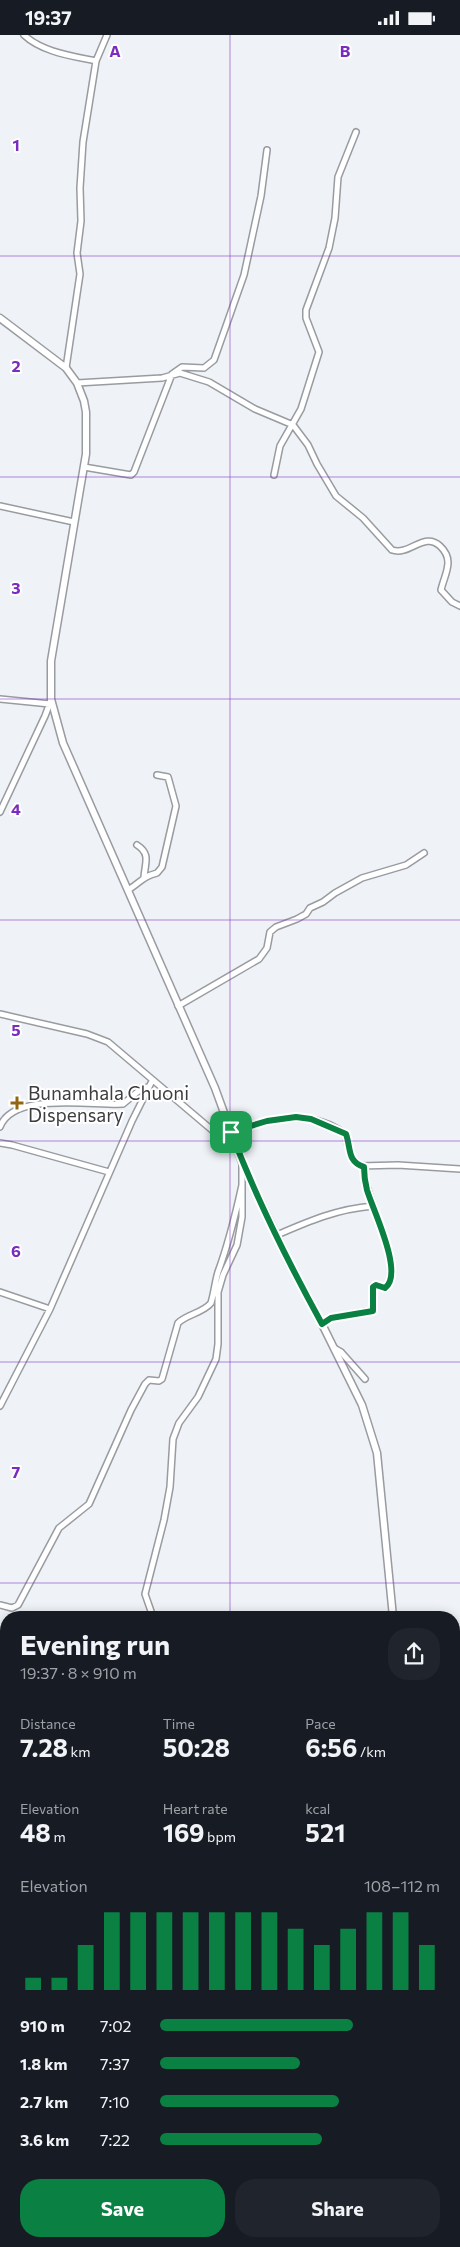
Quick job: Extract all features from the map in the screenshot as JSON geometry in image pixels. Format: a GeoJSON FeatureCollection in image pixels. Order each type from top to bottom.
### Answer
{"type":"FeatureCollection","features":[{"type":"Feature","properties":{"kind":"street"},"geometry":{"type":"LineString","coordinates":[[24,35],[32,43],[96,61]]}},
{"type":"Feature","properties":{"kind":"street"},"geometry":{"type":"LineString","coordinates":[[66,368],[80,274],[77,253],[82,221],[82,155],[96,61],[107,35]]}},
{"type":"Feature","properties":{"kind":"street"},"geometry":{"type":"LineString","coordinates":[[274,475],[280,445],[301,409],[319,352],[306,317],[306,310],[329,248],[335,218],[338,177],[356,132]]}},
{"type":"Feature","properties":{"kind":"street"},"geometry":{"type":"LineString","coordinates":[[77,383],[164,378],[182,367],[204,368],[214,360],[244,275],[261,196],[267,150]]}},
{"type":"Feature","properties":{"kind":"street"},"geometry":{"type":"LineString","coordinates":[[0,318],[66,368],[77,383],[86,412],[84,467],[54,639],[50,702],[0,812]]}},
{"type":"Feature","properties":{"kind":"street"},"geometry":{"type":"LineString","coordinates":[[172,374],[184,373],[209,382],[255,409],[293,425],[308,445],[316,464],[336,496],[363,518],[392,550],[405,551],[426,541],[435,542],[441,547],[449,563],[441,590],[452,602],[460,606]]}},
{"type":"Feature","properties":{"kind":"street"},"geometry":{"type":"LineString","coordinates":[[84,467],[127,475],[134,472],[172,374]]}},
{"type":"Feature","properties":{"kind":"street"},"geometry":{"type":"LineString","coordinates":[[0,507],[74,522]]}},
{"type":"Feature","properties":{"kind":"street"},"geometry":{"type":"LineString","coordinates":[[0,699],[50,702]]}},
{"type":"Feature","properties":{"kind":"street"},"geometry":{"type":"LineString","coordinates":[[50,702],[63,743],[214,1088],[242,1161],[362,1405],[378,1453],[392,1611]]}},
{"type":"Feature","properties":{"kind":"street"},"geometry":{"type":"LineString","coordinates":[[128,890],[138,884],[144,877],[161,870],[176,805],[168,777],[157,775]]}},
{"type":"Feature","properties":{"kind":"street"},"geometry":{"type":"LineString","coordinates":[[137,845],[143,849],[147,856],[144,877]]}},
{"type":"Feature","properties":{"kind":"street"},"geometry":{"type":"LineString","coordinates":[[178,1006],[259,959],[267,948],[270,932],[276,927],[306,914],[310,908],[362,878],[406,865],[424,853]]}},
{"type":"Feature","properties":{"kind":"street"},"geometry":{"type":"LineString","coordinates":[[0,1014],[99,1038],[117,1049],[152,1081],[212,1130],[232,1135],[281,1119],[296,1117],[311,1119],[346,1134],[351,1157],[355,1163],[364,1167],[398,1165],[460,1169]]}},
{"type":"Feature","properties":{"kind":"street"},"geometry":{"type":"LineString","coordinates":[[0,1406],[50,1309],[109,1172],[152,1081]]}},
{"type":"Feature","properties":{"kind":"street"},"geometry":{"type":"LineString","coordinates":[[0,1127],[7,1116],[37,1104],[91,1103],[123,1105],[141,1089],[148,1087]]}},
{"type":"Feature","properties":{"kind":"street"},"geometry":{"type":"LineString","coordinates":[[0,1143],[109,1172]]}},
{"type":"Feature","properties":{"kind":"street"},"geometry":{"type":"LineString","coordinates":[[151,1611],[145,1594],[164,1520],[170,1482],[173,1439],[179,1423],[198,1397],[216,1359],[218,1344],[218,1292],[223,1275],[238,1245],[242,1217],[242,1161]]}},
{"type":"Feature","properties":{"kind":"street"},"geometry":{"type":"LineString","coordinates":[[322,1324],[331,1318],[373,1311],[373,1286],[386,1288],[390,1281],[387,1246],[365,1182],[364,1167]]}},
{"type":"Feature","properties":{"kind":"street"},"geometry":{"type":"LineString","coordinates":[[0,1605],[12,1607],[18,1605],[59,1527],[89,1504],[131,1410],[145,1384],[149,1380],[159,1381],[162,1379],[178,1323],[184,1317],[208,1307],[211,1303],[218,1273],[231,1237],[242,1185]]}},
{"type":"Feature","properties":{"kind":"street"},"geometry":{"type":"LineString","coordinates":[[277,1235],[322,1215],[373,1206]]}},
{"type":"Feature","properties":{"kind":"street"},"geometry":{"type":"LineString","coordinates":[[0,1292],[50,1309]]}},
{"type":"Feature","properties":{"kind":"street"},"geometry":{"type":"LineString","coordinates":[[334,1348],[341,1352],[365,1379]]}},
{"type":"Feature","properties":{"kind":"place","name":"Bunamhala Chuoni Dispensary"},"geometry":{"type":"Point","coordinates":[17,1103]}},
{"type":"Feature","properties":{"kind":"route"},"geometry":{"type":"LineString","coordinates":[[296,1117],[311,1119],[346,1134],[348,1149],[353,1161],[364,1167],[367,1191],[379,1217],[390,1262],[390,1281],[386,1288],[373,1286],[373,1311],[331,1318],[322,1324],[289,1262],[242,1161],[231,1132],[267,1121],[296,1117]]}}]}
